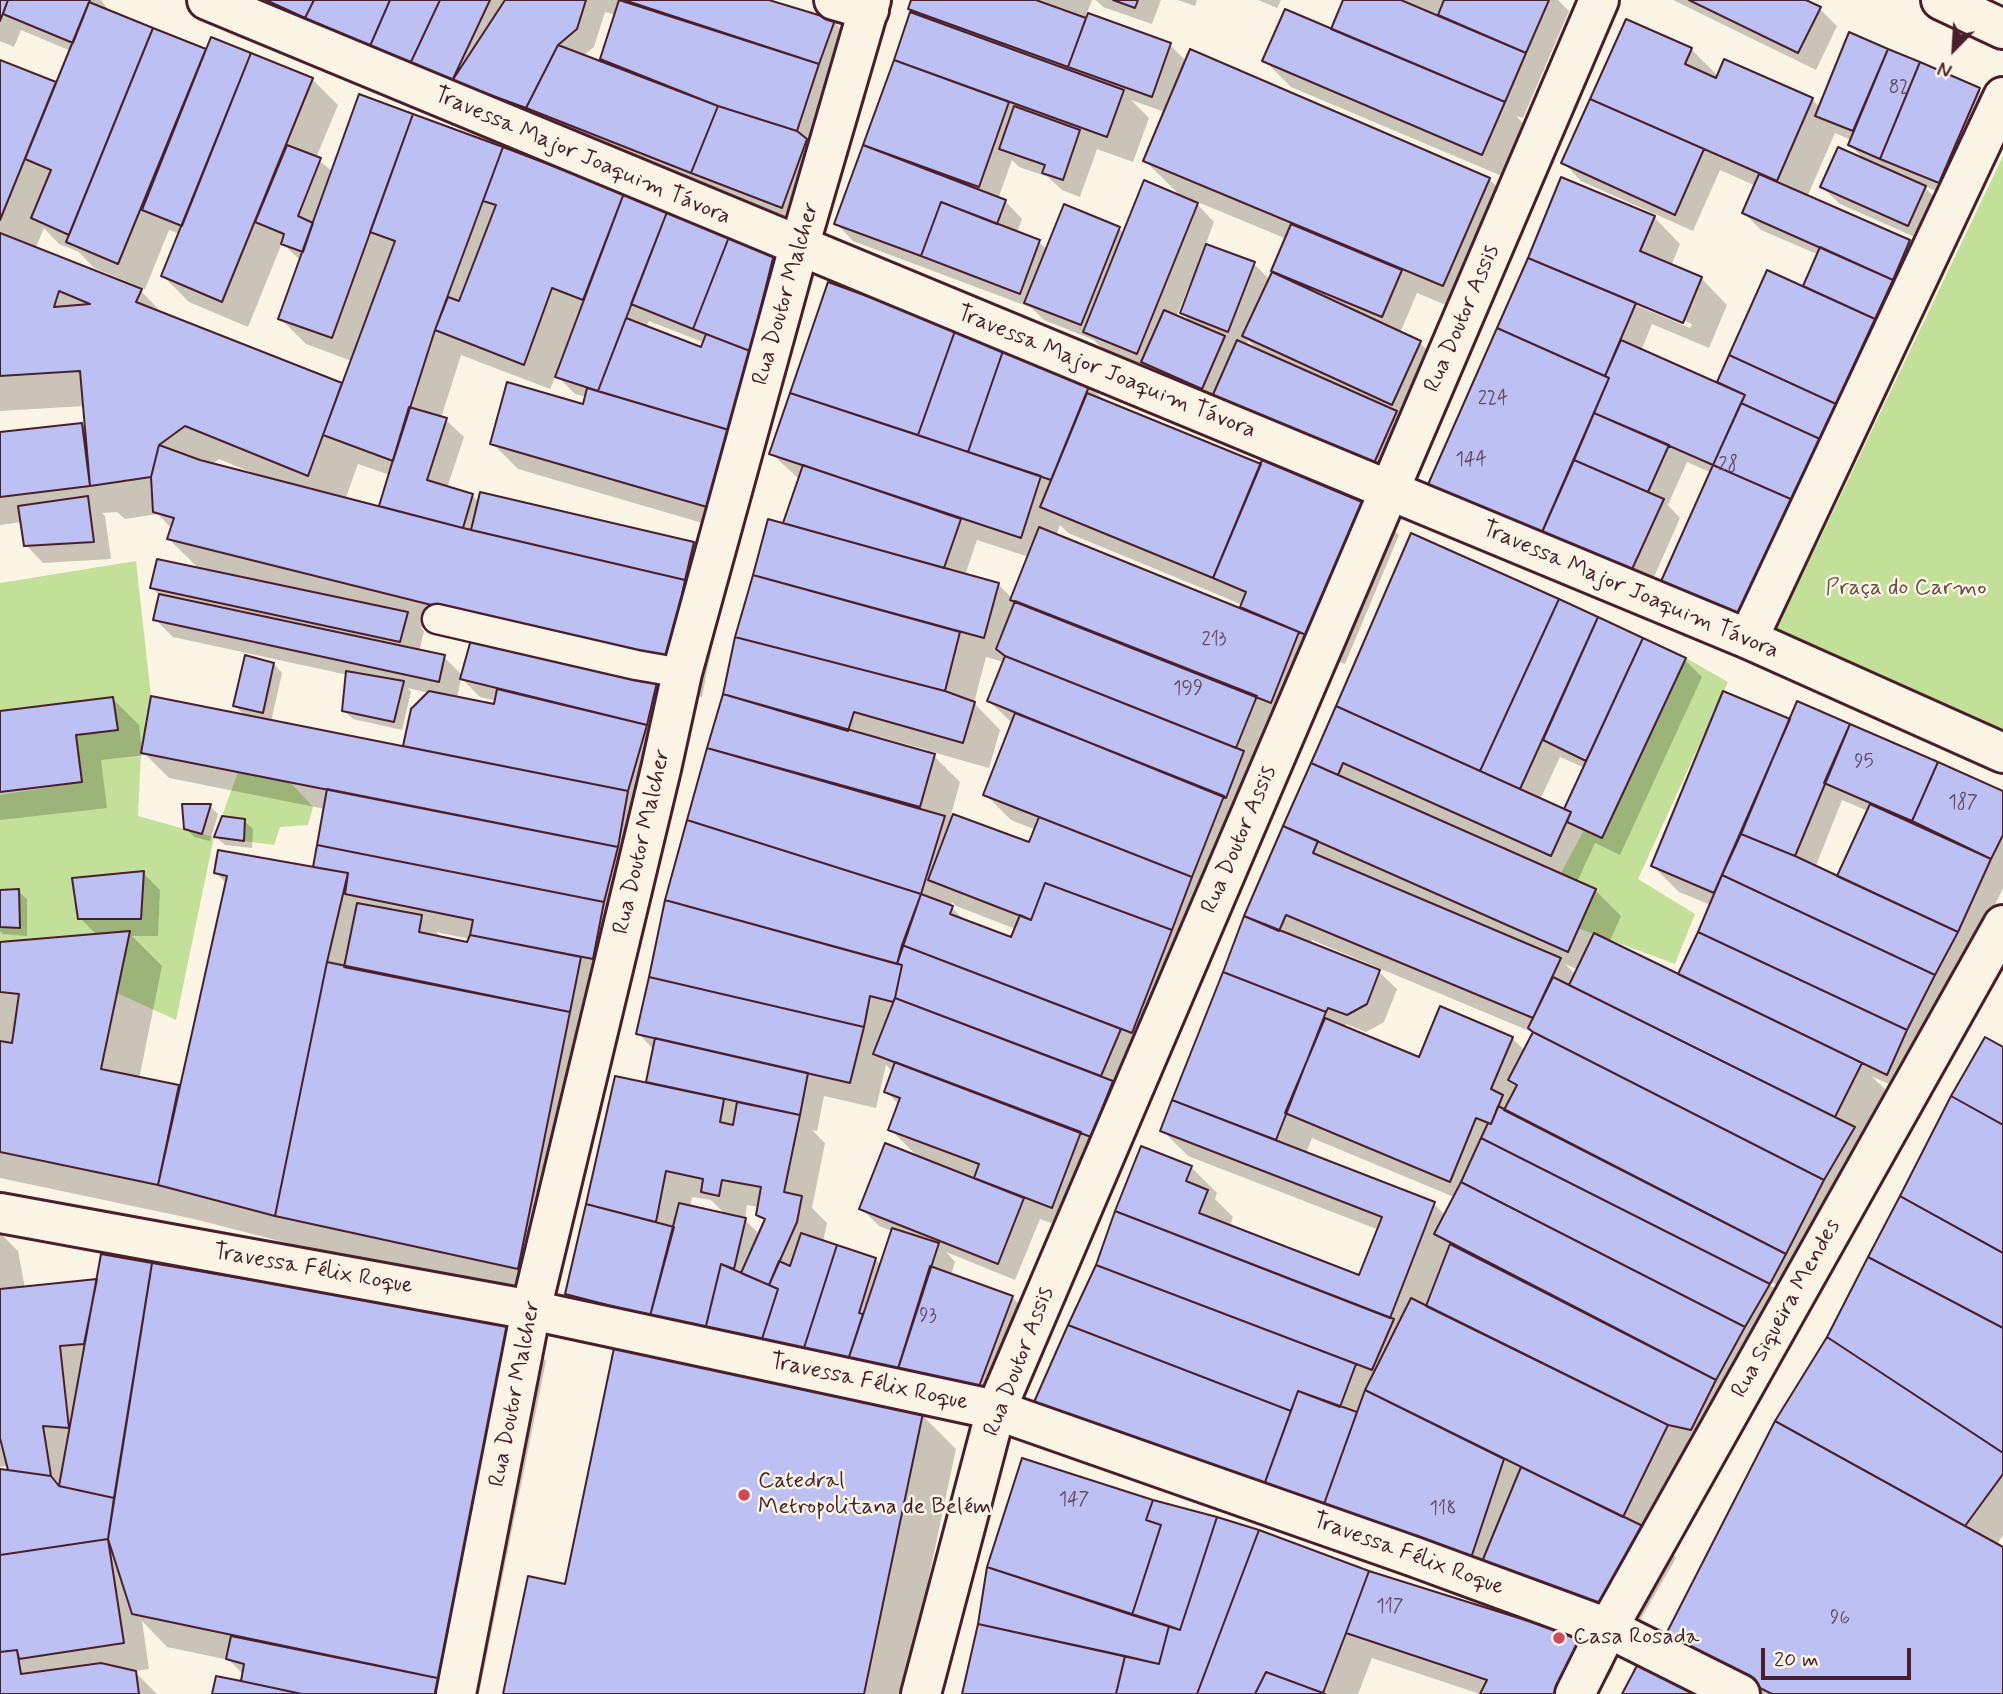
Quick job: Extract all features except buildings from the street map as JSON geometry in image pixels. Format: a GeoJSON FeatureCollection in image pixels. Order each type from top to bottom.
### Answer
{"type":"FeatureCollection","features":[{"type":"Feature","properties":{"kind":"street","name":"Travessa Major Joaquim Távora"},"geometry":{"type":"LineString","coordinates":[[207,0],[1748,639],[2003,753]]}},
{"type":"Feature","properties":{"kind":"street","name":"Rua Doutor Assis"},"geometry":{"type":"LineString","coordinates":[[921,1694],[996,1410],[1599,0]]}},
{"type":"Feature","properties":{"kind":"street"},"geometry":{"type":"LineString","coordinates":[[1941,0],[2003,29]]}},
{"type":"Feature","properties":{"kind":"street","name":"Rua Doutor Malcher"},"geometry":{"type":"LineString","coordinates":[[456,1694],[531,1310],[682,673],[799,247],[858,3]]}},
{"type":"Feature","properties":{"kind":"street"},"geometry":{"type":"LineString","coordinates":[[1748,639],[2003,97]]}},
{"type":"Feature","properties":{"kind":"street","name":"Rua Siqueira Mendes"},"geometry":{"type":"LineString","coordinates":[[1575,1694],[1608,1628],[2003,925]]}},
{"type":"Feature","properties":{"kind":"street","name":"Travessa Félix Roque"},"geometry":{"type":"LineString","coordinates":[[0,1213],[531,1310],[996,1410],[1608,1628],[1740,1694]]}},
{"type":"Feature","properties":{"kind":"lane"},"geometry":{"type":"LineString","coordinates":[[437,619],[682,673]]}},
{"type":"Feature","properties":{"kind":"green space","name":"Praça do Carmo"},"geometry":{"type":"Polygon","coordinates":[[[2003,156],[2003,744],[1774,635],[2003,156]]]}},
{"type":"Feature","properties":{"kind":"green space"},"geometry":{"type":"Polygon","coordinates":[[[136,561],[151,696],[141,753],[138,816],[214,837],[176,1020],[117,993],[129,931],[0,942],[0,795],[82,782],[76,735],[118,729],[113,697],[0,711],[0,583],[136,561]]]}},
{"type":"Feature","properties":{"kind":"green space"},"geometry":{"type":"Polygon","coordinates":[[[1686,658],[1728,682],[1638,879],[1695,914],[1675,964],[1578,928],[1596,889],[1561,873],[1584,830],[1602,838],[1686,658]]]}},
{"type":"Feature","properties":{"kind":"green space"},"geometry":{"type":"Polygon","coordinates":[[[238,772],[290,782],[313,807],[308,825],[280,827],[274,845],[244,841],[245,819],[222,816],[238,772]]]}},
{"type":"Feature","properties":{"kind":"place","name":"Catedral Metropolitana de Belém"},"geometry":{"type":"Point","coordinates":[744,1495]}},
{"type":"Feature","properties":{"kind":"place","name":"Casa Rosada"},"geometry":{"type":"Point","coordinates":[1559,1638]}}]}
